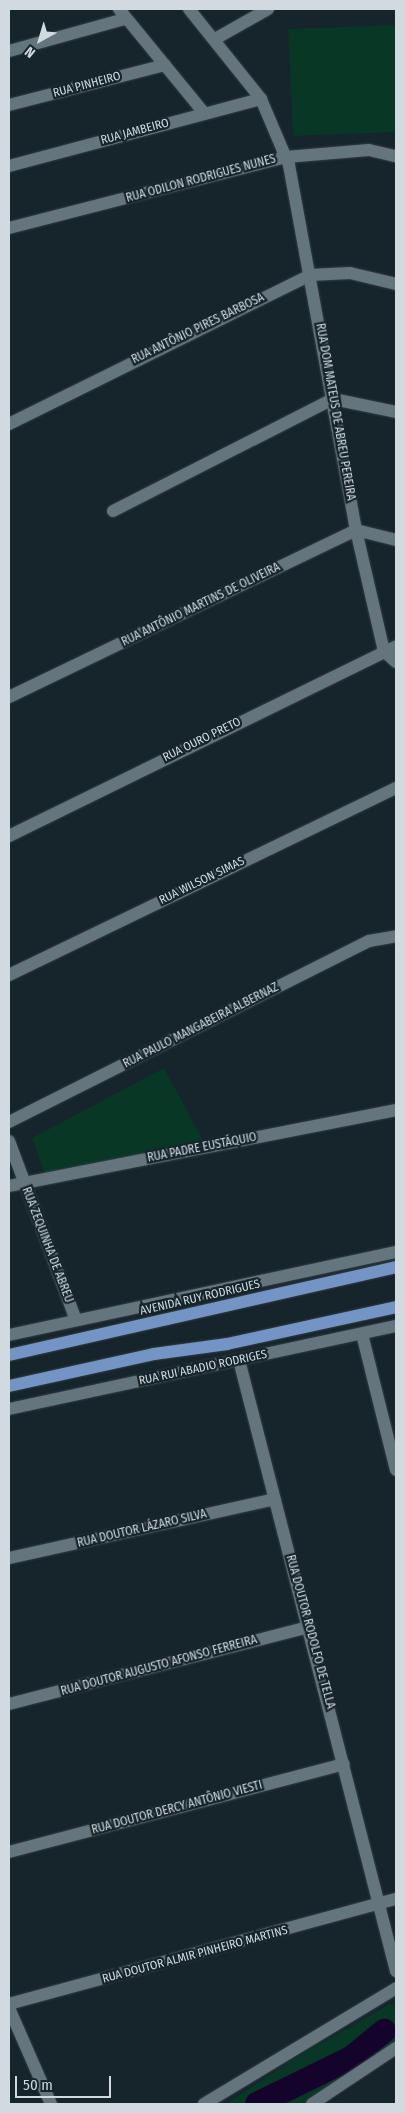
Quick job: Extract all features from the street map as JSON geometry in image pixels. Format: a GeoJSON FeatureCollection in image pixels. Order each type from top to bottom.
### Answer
{"type":"FeatureCollection","features":[{"type":"Feature","properties":{"kind":"main road","name":"AVENIDA RUY RODRIGUES"},"geometry":{"type":"LineString","coordinates":[[9,1354],[396,1267]]}},
{"type":"Feature","properties":{"kind":"main road"},"geometry":{"type":"LineString","coordinates":[[9,1386],[154,1354],[227,1344],[396,1307]]}},
{"type":"Feature","properties":{"kind":"street","name":"RUA DOM MATEUS DE ABREU PEREIRA"},"geometry":{"type":"LineString","coordinates":[[189,9],[261,99],[286,157],[310,274],[356,530],[384,652]]}},
{"type":"Feature","properties":{"kind":"street"},"geometry":{"type":"LineString","coordinates":[[214,39],[268,9]]}},
{"type":"Feature","properties":{"kind":"street"},"geometry":{"type":"LineString","coordinates":[[9,51],[122,14],[204,113]]}},
{"type":"Feature","properties":{"kind":"street","name":"RUA PINHEIRO"},"geometry":{"type":"LineString","coordinates":[[9,105],[165,65]]}},
{"type":"Feature","properties":{"kind":"street","name":"RUA JAMBEIRO"},"geometry":{"type":"LineString","coordinates":[[9,166],[261,99]]}},
{"type":"Feature","properties":{"kind":"street","name":"RUA ODILON RODRIGUES NUNES"},"geometry":{"type":"LineString","coordinates":[[9,228],[286,157],[359,150],[396,156]]}},
{"type":"Feature","properties":{"kind":"street","name":"RUA ANTÔNIO PIRES BARBOSA"},"geometry":{"type":"LineString","coordinates":[[9,424],[310,274],[350,274],[396,284]]}},
{"type":"Feature","properties":{"kind":"street"},"geometry":{"type":"LineString","coordinates":[[113,511],[333,399],[396,412]]}},
{"type":"Feature","properties":{"kind":"street"},"geometry":{"type":"LineString","coordinates":[[356,530],[396,540]]}},
{"type":"Feature","properties":{"kind":"street","name":"RUA ANTÔNIO MARTINS DE OLIVEIRA"},"geometry":{"type":"LineString","coordinates":[[9,697],[356,530]]}},
{"type":"Feature","properties":{"kind":"street","name":"RUA OURO PRETO"},"geometry":{"type":"LineString","coordinates":[[9,836],[396,646]]}},
{"type":"Feature","properties":{"kind":"street"},"geometry":{"type":"LineString","coordinates":[[384,652],[396,662]]}},
{"type":"Feature","properties":{"kind":"street","name":"RUA WILSON SIMAS"},"geometry":{"type":"LineString","coordinates":[[9,975],[396,788]]}},
{"type":"Feature","properties":{"kind":"street","name":"RUA PAULO MANGABEIRA ALBERNAZ"},"geometry":{"type":"LineString","coordinates":[[9,1122],[369,941],[396,936]]}},
{"type":"Feature","properties":{"kind":"street","name":"RUA PADRE EUSTÁQUIO"},"geometry":{"type":"LineString","coordinates":[[9,1186],[396,1110]]}},
{"type":"Feature","properties":{"kind":"street","name":"RUA ZEQUINHA DE ABREU"},"geometry":{"type":"LineString","coordinates":[[9,1141],[76,1320]]}},
{"type":"Feature","properties":{"kind":"street"},"geometry":{"type":"LineString","coordinates":[[9,1335],[396,1252]]}},
{"type":"Feature","properties":{"kind":"street","name":"RUA RUI ABADIO RODRIGES"},"geometry":{"type":"LineString","coordinates":[[9,1409],[396,1326]]}},
{"type":"Feature","properties":{"kind":"street"},"geometry":{"type":"LineString","coordinates":[[362,1334],[396,1470]]}},
{"type":"Feature","properties":{"kind":"street","name":"RUA DOUTOR RODOLFO DE TELLA"},"geometry":{"type":"LineString","coordinates":[[239,1360],[381,1904],[396,1971]]}},
{"type":"Feature","properties":{"kind":"street","name":"RUA DOUTOR LÁZARO SILVA"},"geometry":{"type":"LineString","coordinates":[[9,1558],[275,1499]]}},
{"type":"Feature","properties":{"kind":"street","name":"RUA DOUTOR AUGUSTO AFONSO FERREIRA"},"geometry":{"type":"LineString","coordinates":[[9,1704],[309,1627]]}},
{"type":"Feature","properties":{"kind":"street","name":"RUA DOUTOR DERCY ANTÔNIO VIESTI"},"geometry":{"type":"LineString","coordinates":[[9,1852],[344,1764]]}},
{"type":"Feature","properties":{"kind":"street","name":"RUA DOUTOR ALMIR PINHEIRO MARTINS"},"geometry":{"type":"LineString","coordinates":[[9,2004],[396,1899]]}},
{"type":"Feature","properties":{"kind":"street"},"geometry":{"type":"LineString","coordinates":[[204,2104],[396,1988]]}},
{"type":"Feature","properties":{"kind":"street"},"geometry":{"type":"LineString","coordinates":[[9,2008],[51,2104]]}},
{"type":"Feature","properties":{"kind":"street"},"geometry":{"type":"LineString","coordinates":[[312,2104],[396,2048]]}},
{"type":"Feature","properties":{"kind":"green space"},"geometry":{"type":"Polygon","coordinates":[[[396,25],[396,132],[293,136],[288,29],[396,25]]]}},
{"type":"Feature","properties":{"kind":"green space"},"geometry":{"type":"Polygon","coordinates":[[[164,1068],[208,1150],[49,1185],[32,1138],[164,1068]]]}},
{"type":"Feature","properties":{"kind":"green space"},"geometry":{"type":"Polygon","coordinates":[[[388,2005],[396,2005],[396,2044],[316,2096],[301,2104],[226,2104],[294,2059],[388,2005]]]}},
{"type":"Feature","properties":{"kind":"waterway"},"geometry":{"type":"LineString","coordinates":[[257,2104],[351,2058],[384,2031]]}}]}
